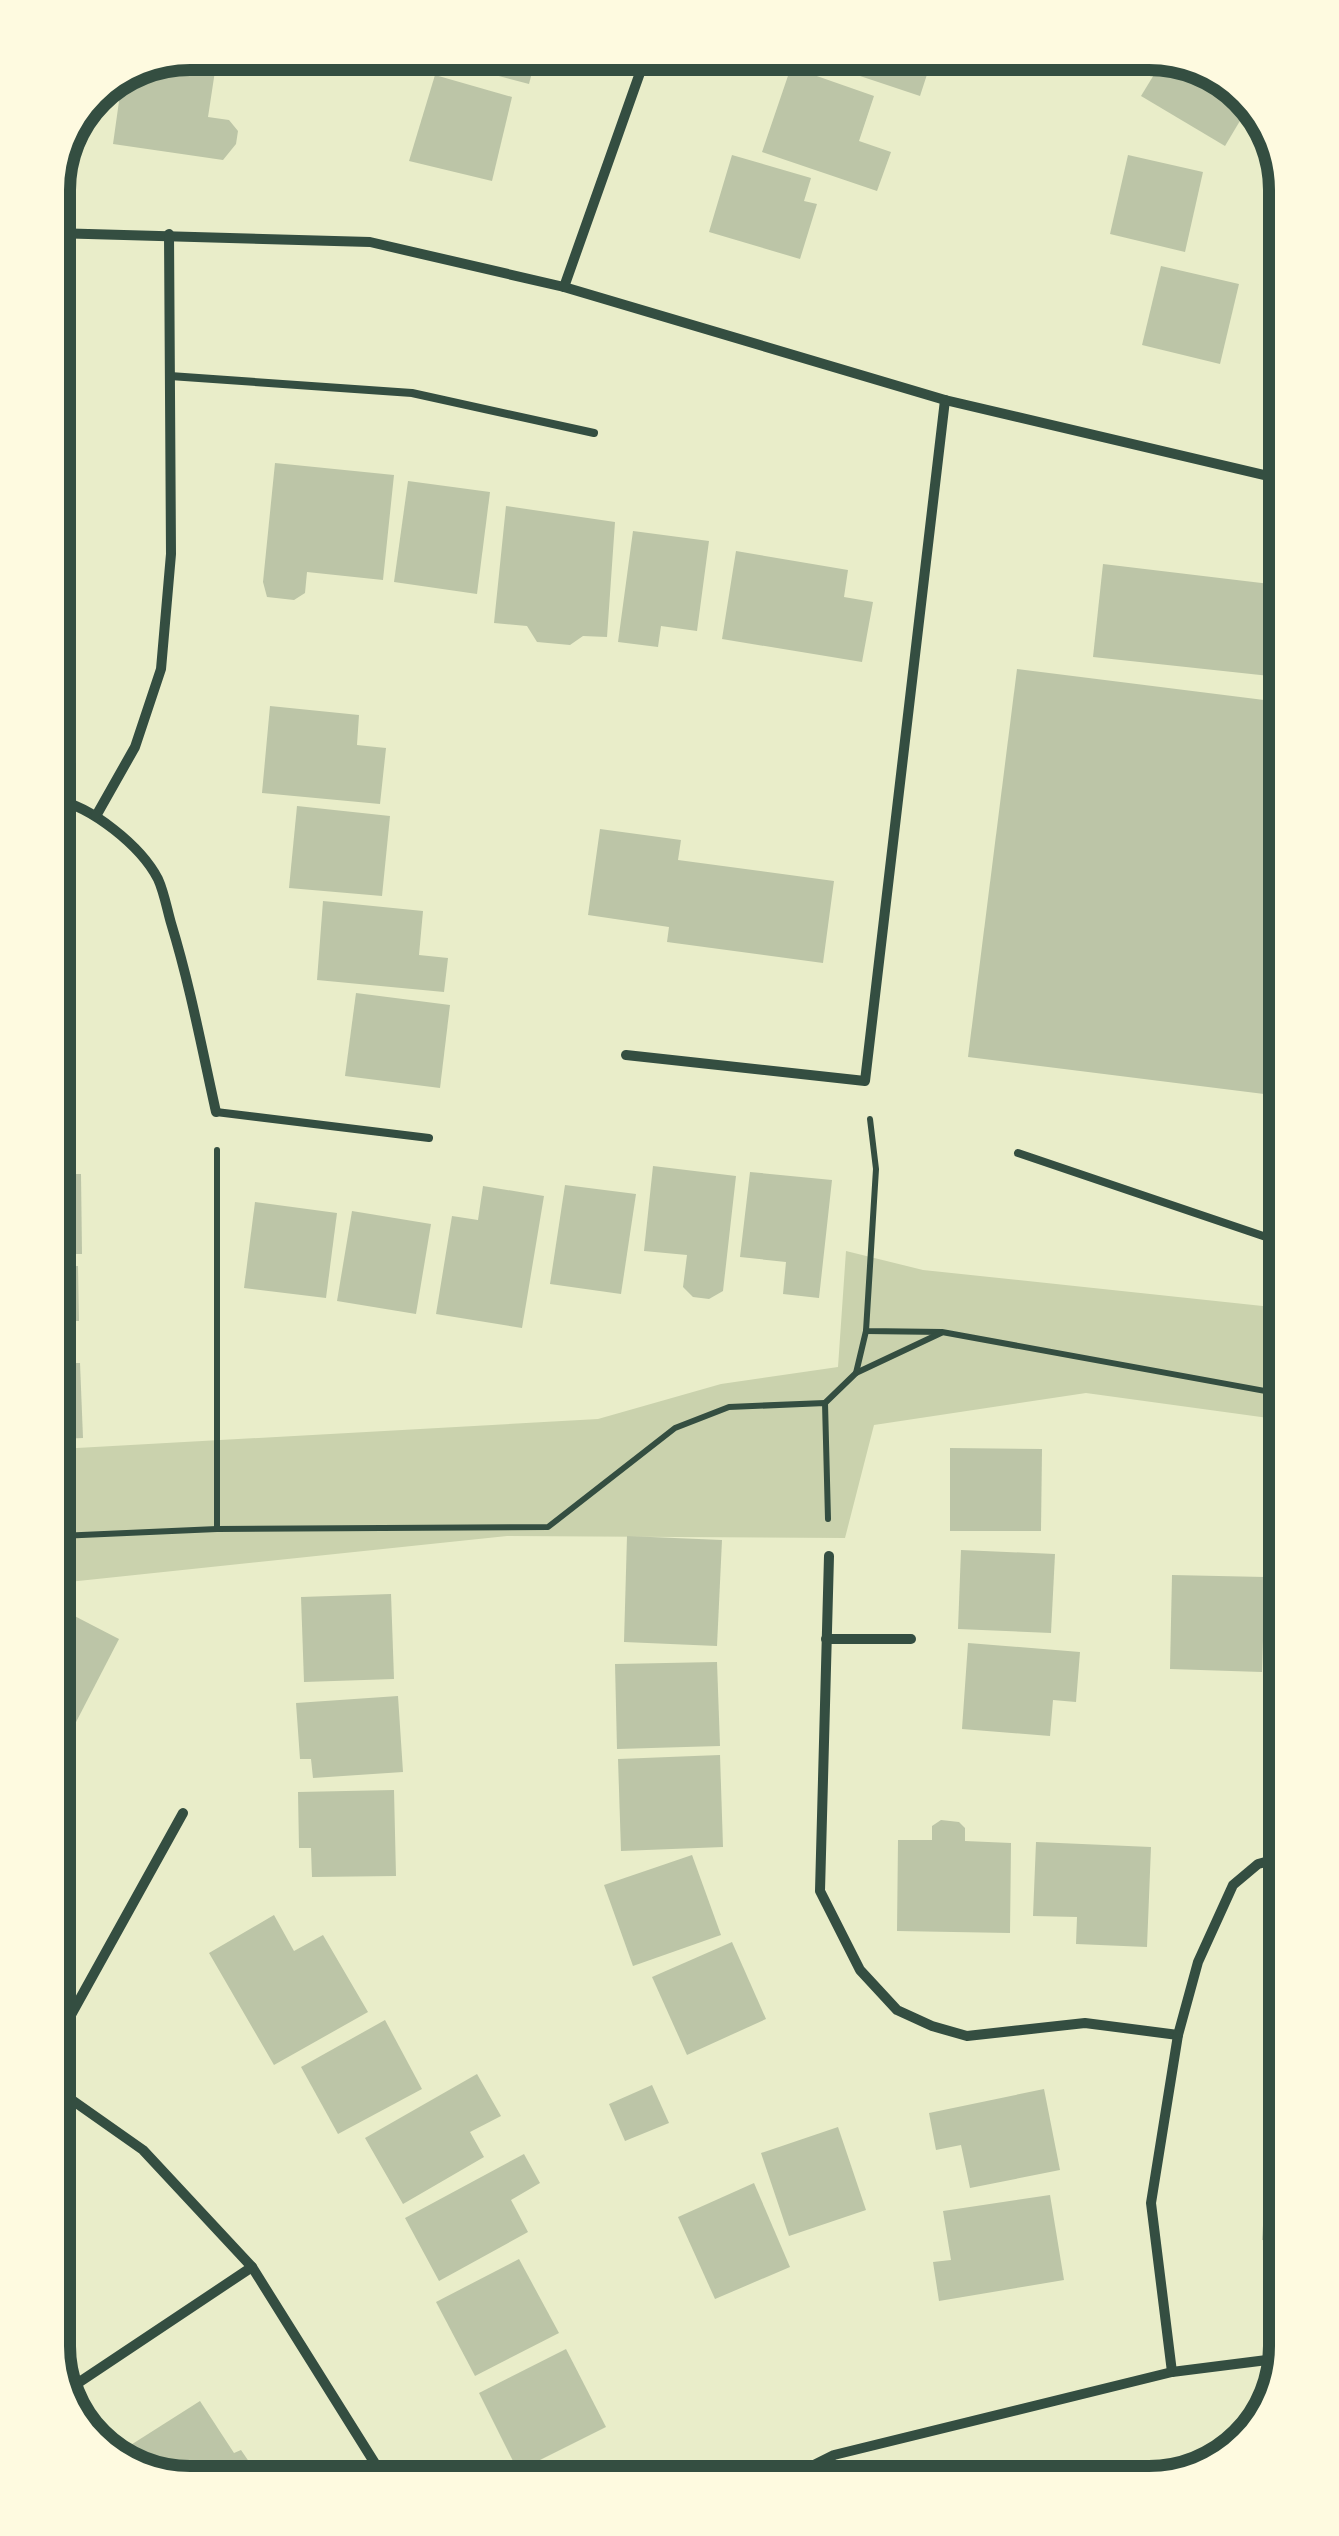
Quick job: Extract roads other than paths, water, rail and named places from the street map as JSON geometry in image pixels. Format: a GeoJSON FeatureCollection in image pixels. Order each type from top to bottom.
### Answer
{"type":"FeatureCollection","features":[{"type":"Feature","properties":{"kind":"street"},"geometry":{"type":"LineString","coordinates":[[564,286],[641,70]]}},
{"type":"Feature","properties":{"kind":"street"},"geometry":{"type":"LineString","coordinates":[[70,233],[370,242],[564,286],[945,400],[1269,476]]}},
{"type":"Feature","properties":{"kind":"street"},"geometry":{"type":"LineString","coordinates":[[96,816],[135,747],[161,669],[172,554],[169,234]]}},
{"type":"Feature","properties":{"kind":"street"},"geometry":{"type":"LineString","coordinates":[[626,1056],[865,1080],[945,400]]}},
{"type":"Feature","properties":{"kind":"street"},"geometry":{"type":"LineString","coordinates":[[70,803],[96,816],[124,839],[157,877],[180,952],[216,1112]]}},
{"type":"Feature","properties":{"kind":"street"},"geometry":{"type":"LineString","coordinates":[[829,1556],[820,1892],[860,1970],[897,2010],[967,2036],[1084,2022],[1178,2035]]}},
{"type":"Feature","properties":{"kind":"street"},"geometry":{"type":"LineString","coordinates":[[826,1639],[912,1639]]}},
{"type":"Feature","properties":{"kind":"street"},"geometry":{"type":"LineString","coordinates":[[70,2020],[184,1814]]}},
{"type":"Feature","properties":{"kind":"street"},"geometry":{"type":"LineString","coordinates":[[1172,2372],[1151,2203],[1178,2035],[1198,1962],[1233,1885],[1258,1864],[1269,1861]]}},
{"type":"Feature","properties":{"kind":"street"},"geometry":{"type":"LineString","coordinates":[[70,2099],[143,2150],[252,2267],[377,2466]]}},
{"type":"Feature","properties":{"kind":"street"},"geometry":{"type":"LineString","coordinates":[[77,2384],[252,2267]]}},
{"type":"Feature","properties":{"kind":"street"},"geometry":{"type":"LineString","coordinates":[[812,2466],[834,2455],[1172,2372],[1268,2360]]}},
{"type":"Feature","properties":{"kind":"lane"},"geometry":{"type":"LineString","coordinates":[[170,376],[412,393],[594,433]]}},
{"type":"Feature","properties":{"kind":"lane"},"geometry":{"type":"LineString","coordinates":[[216,1112],[429,1138]]}},
{"type":"Feature","properties":{"kind":"lane"},"geometry":{"type":"LineString","coordinates":[[1018,1153],[1269,1238]]}}]}
